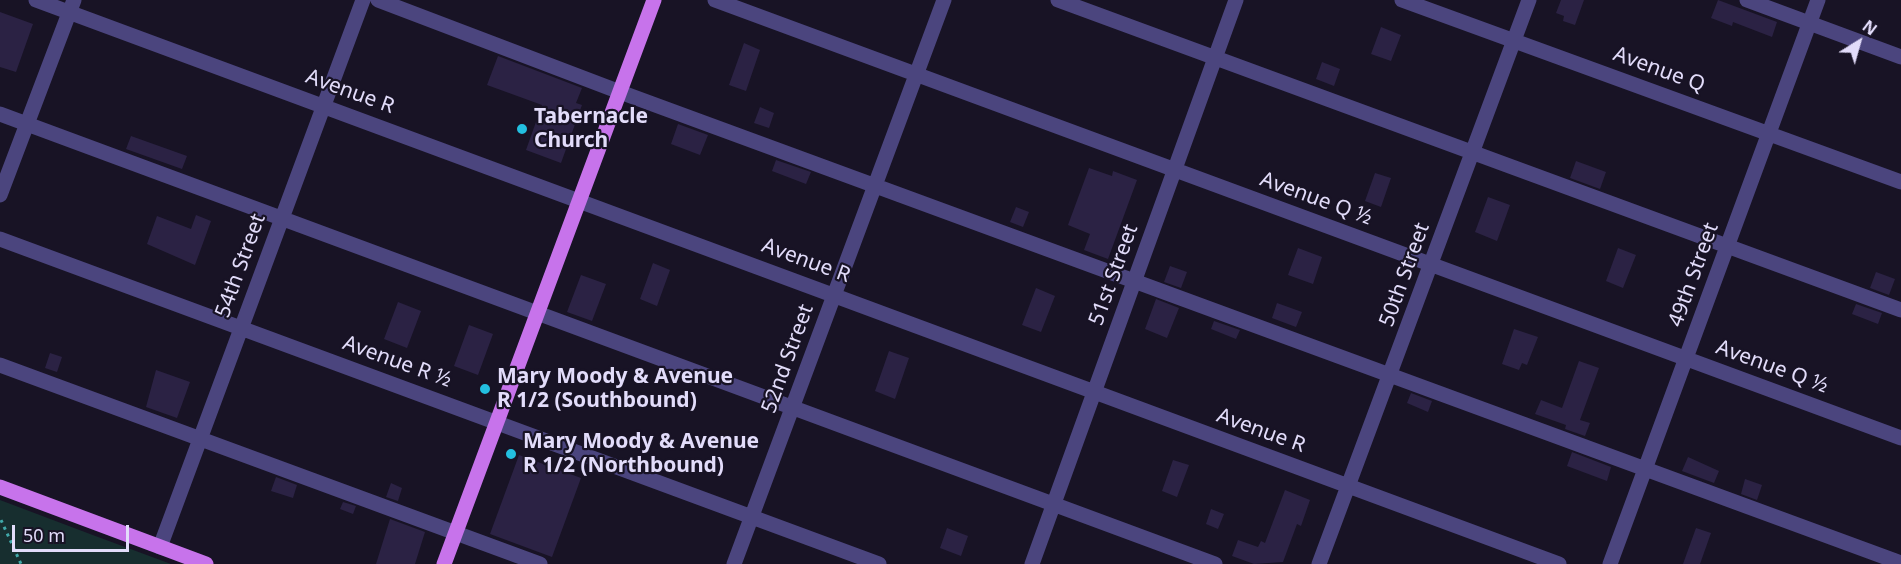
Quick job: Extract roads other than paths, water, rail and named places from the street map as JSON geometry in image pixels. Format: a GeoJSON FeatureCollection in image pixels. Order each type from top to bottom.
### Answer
{"type":"FeatureCollection","features":[{"type":"Feature","properties":{"kind":"main road"},"geometry":{"type":"LineString","coordinates":[[444,564],[654,0]]}},
{"type":"Feature","properties":{"kind":"main road"},"geometry":{"type":"LineString","coordinates":[[0,487],[206,564]]}},
{"type":"Feature","properties":{"kind":"street","name":"Avenue R"},"geometry":{"type":"LineString","coordinates":[[36,0],[72,6],[324,105],[1559,564]]}},
{"type":"Feature","properties":{"kind":"street","name":"54th Street"},"geometry":{"type":"LineString","coordinates":[[160,547],[363,0]]}},
{"type":"Feature","properties":{"kind":"street"},"geometry":{"type":"LineString","coordinates":[[378,0],[620,92],[1900,562]]}},
{"type":"Feature","properties":{"kind":"street","name":"Avenue Q ½"},"geometry":{"type":"LineString","coordinates":[[715,0],[1901,438]]}},
{"type":"Feature","properties":{"kind":"street","name":"52nd Street"},"geometry":{"type":"LineString","coordinates":[[734,564],[944,0]]}},
{"type":"Feature","properties":{"kind":"street"},"geometry":{"type":"LineString","coordinates":[[1059,0],[1213,59],[1901,310]]}},
{"type":"Feature","properties":{"kind":"street","name":"51st Street"},"geometry":{"type":"LineString","coordinates":[[1032,564],[1236,0]]}},
{"type":"Feature","properties":{"kind":"street","name":"Avenue Q"},"geometry":{"type":"LineString","coordinates":[[1402,0],[1901,182]]}},
{"type":"Feature","properties":{"kind":"street","name":"50th Street"},"geometry":{"type":"LineString","coordinates":[[1319,564],[1528,0]]}},
{"type":"Feature","properties":{"kind":"street"},"geometry":{"type":"LineString","coordinates":[[1747,0],[1901,57]]}},
{"type":"Feature","properties":{"kind":"street","name":"49th Street"},"geometry":{"type":"LineString","coordinates":[[1610,564],[1818,0]]}},
{"type":"Feature","properties":{"kind":"street"},"geometry":{"type":"LineString","coordinates":[[0,195],[72,6]]}},
{"type":"Feature","properties":{"kind":"street"},"geometry":{"type":"LineString","coordinates":[[0,114],[1215,564]]}},
{"type":"Feature","properties":{"kind":"street","name":"Avenue R ½"},"geometry":{"type":"LineString","coordinates":[[0,239],[879,564]]}},
{"type":"Feature","properties":{"kind":"street"},"geometry":{"type":"LineString","coordinates":[[0,365],[540,564]]}},
{"type":"Feature","properties":{"kind":"place","name":"Tabernacle Church"},"geometry":{"type":"Point","coordinates":[522,129]}},
{"type":"Feature","properties":{"kind":"place","name":"Mary Moody & Avenue R 1/2 (Southbound)"},"geometry":{"type":"Point","coordinates":[485,389]}},
{"type":"Feature","properties":{"kind":"place","name":"Mary Moody & Avenue R 1/2 (Northbound)"},"geometry":{"type":"Point","coordinates":[511,454]}}]}
